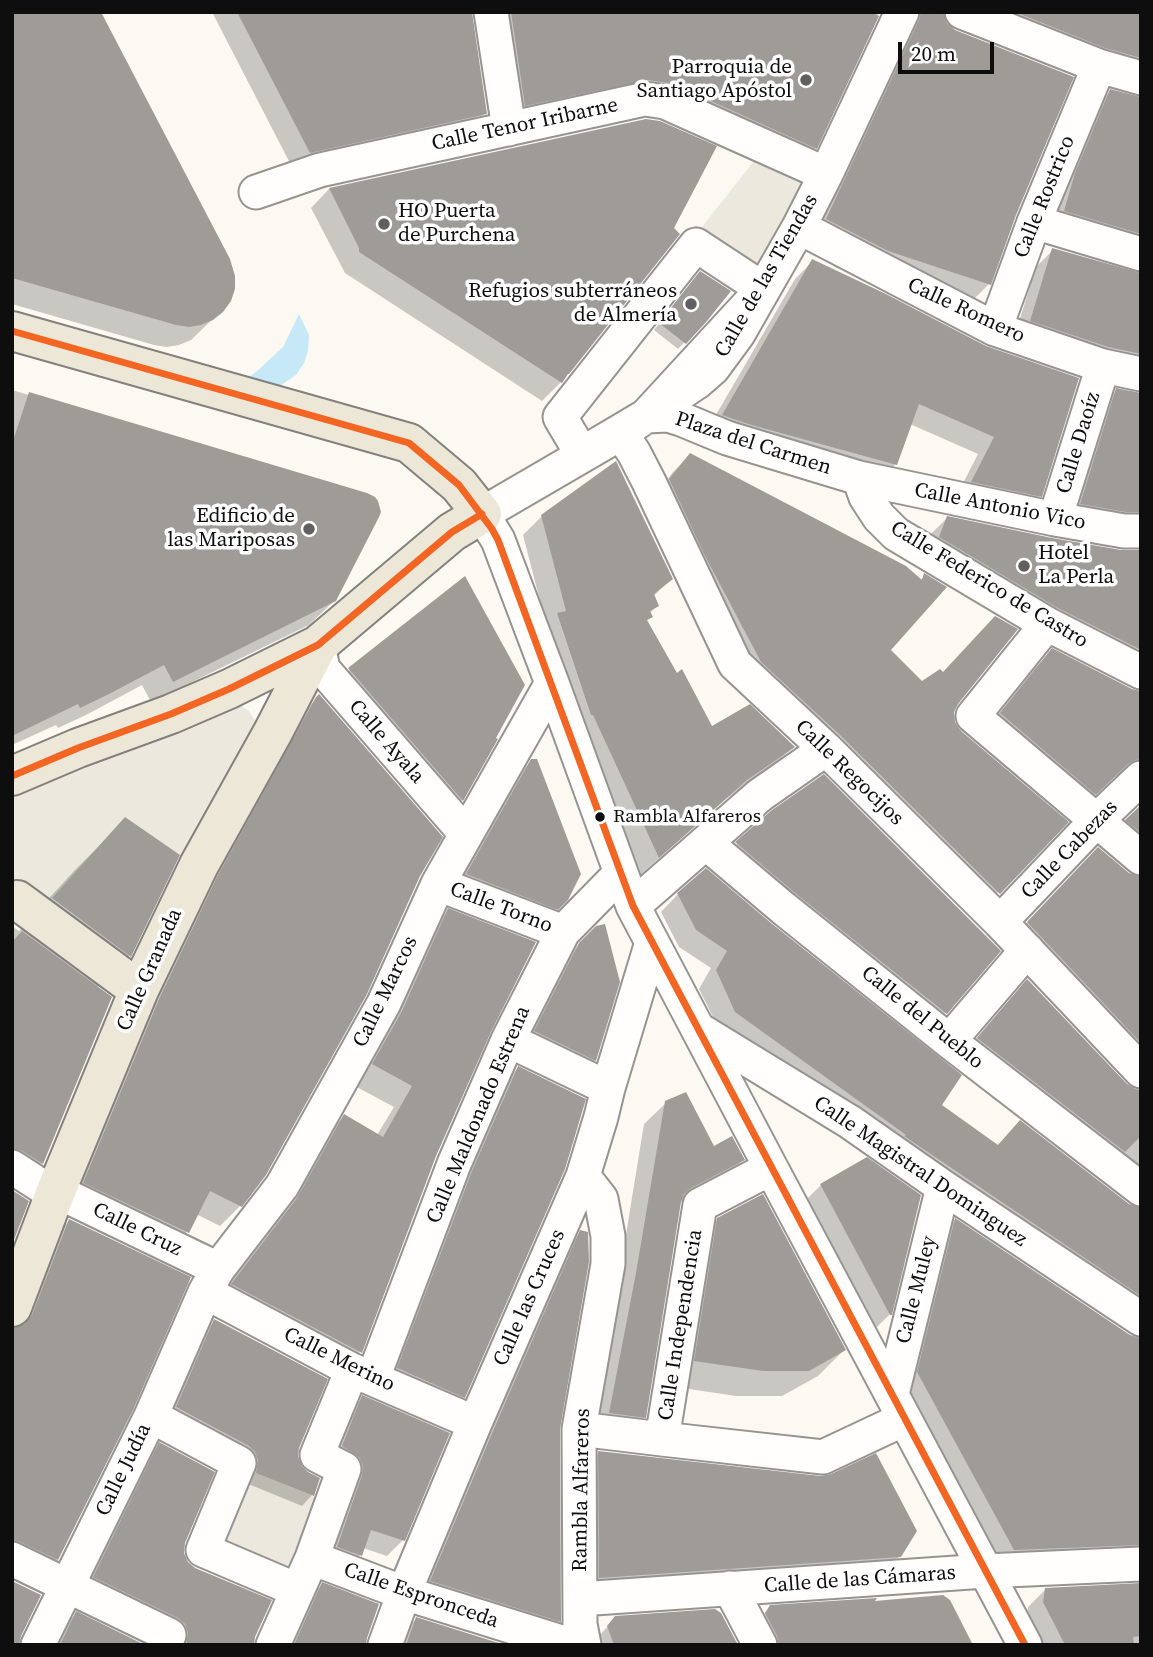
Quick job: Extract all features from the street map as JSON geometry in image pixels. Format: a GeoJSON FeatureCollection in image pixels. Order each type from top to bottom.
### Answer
{"type":"FeatureCollection","features":[{"type":"Feature","properties":{"kind":"main road"},"geometry":{"type":"LineString","coordinates":[[12,331],[409,443],[459,485],[467,523],[318,645],[172,714],[78,748],[12,776]]}},
{"type":"Feature","properties":{"kind":"main road","name":"Calle Granada"},"geometry":{"type":"LineString","coordinates":[[12,1307],[56,1191],[139,990],[198,865],[274,732],[318,645]]}},
{"type":"Feature","properties":{"kind":"main road"},"geometry":{"type":"LineString","coordinates":[[229,689],[248,698],[260,708],[274,732]]}},
{"type":"Feature","properties":{"kind":"main road"},"geometry":{"type":"LineString","coordinates":[[14,898],[139,990]]}},
{"type":"Feature","properties":{"kind":"street"},"geometry":{"type":"LineString","coordinates":[[491,12],[509,129]]}},
{"type":"Feature","properties":{"kind":"street","name":"Calle de las Tiendas"},"geometry":{"type":"LineString","coordinates":[[582,454],[634,424],[696,382],[713,368],[738,334],[826,174],[902,12]]}},
{"type":"Feature","properties":{"kind":"street"},"geometry":{"type":"LineString","coordinates":[[962,12],[1099,66],[1141,78]]}},
{"type":"Feature","properties":{"kind":"street","name":"Calle Rostrico"},"geometry":{"type":"LineString","coordinates":[[995,330],[1034,222],[1099,66]]}},
{"type":"Feature","properties":{"kind":"street","name":"Calle Tenor Iribarne"},"geometry":{"type":"LineString","coordinates":[[256,192],[320,170],[645,99],[665,102],[826,174]]}},
{"type":"Feature","properties":{"kind":"street"},"geometry":{"type":"LineString","coordinates":[[1034,222],[1141,254]]}},
{"type":"Feature","properties":{"kind":"street","name":"Calle Romero"},"geometry":{"type":"LineString","coordinates":[[799,227],[995,330],[1103,366],[1141,373]]}},
{"type":"Feature","properties":{"kind":"street"},"geometry":{"type":"LineString","coordinates":[[467,523],[582,454],[560,417],[696,244],[763,289]]}},
{"type":"Feature","properties":{"kind":"street","name":"Calle Daoíz"},"geometry":{"type":"LineString","coordinates":[[1055,519],[1103,366]]}},
{"type":"Feature","properties":{"kind":"street","name":"Plaza del Carmen"},"geometry":{"type":"LineString","coordinates":[[634,424],[668,415],[727,438],[859,478]]}},
{"type":"Feature","properties":{"kind":"street","name":"Calle Regocijos"},"geometry":{"type":"LineString","coordinates":[[634,424],[634,453],[735,664],[826,749],[1000,922],[1141,1070]]}},
{"type":"Feature","properties":{"kind":"street","name":"Calle Antonio Vico"},"geometry":{"type":"LineString","coordinates":[[859,478],[1055,519],[1124,531],[1141,531]]}},
{"type":"Feature","properties":{"kind":"street","name":"Calle Federico de Castro"},"geometry":{"type":"LineString","coordinates":[[859,478],[866,497],[879,517],[896,534],[1047,624],[1141,672]]}},
{"type":"Feature","properties":{"kind":"street"},"geometry":{"type":"LineString","coordinates":[[467,523],[498,540],[633,906],[1025,1645]]}},
{"type":"Feature","properties":{"kind":"street"},"geometry":{"type":"LineString","coordinates":[[1047,624],[973,716],[1141,858]]}},
{"type":"Feature","properties":{"kind":"street","name":"Calle Ayala"},"geometry":{"type":"LineString","coordinates":[[318,645],[323,669],[466,834]]}},
{"type":"Feature","properties":{"kind":"street","name":"Calle Marcos"},"geometry":{"type":"LineString","coordinates":[[211,1281],[282,1186],[384,1003],[438,884],[552,683]]}},
{"type":"Feature","properties":{"kind":"street"},"geometry":{"type":"LineString","coordinates":[[633,906],[760,795],[826,749]]}},
{"type":"Feature","properties":{"kind":"street","name":"Calle Cabezas"},"geometry":{"type":"LineString","coordinates":[[1000,922],[1141,778]]}},
{"type":"Feature","properties":{"kind":"street","name":"Calle del Pueblo"},"geometry":{"type":"LineString","coordinates":[[706,842],[783,908],[949,1041],[1141,1189]]}},
{"type":"Feature","properties":{"kind":"street","name":"Calle Maldonado Estrena"},"geometry":{"type":"LineString","coordinates":[[312,1558],[344,1469],[317,1455],[363,1374],[508,1040],[563,932],[621,873]]}},
{"type":"Feature","properties":{"kind":"street","name":"Calle Torno"},"geometry":{"type":"LineString","coordinates":[[438,884],[563,932]]}},
{"type":"Feature","properties":{"kind":"street","name":"Calle las Cruces"},"geometry":{"type":"LineString","coordinates":[[385,1645],[475,1423],[583,1176],[652,942]]}},
{"type":"Feature","properties":{"kind":"street"},"geometry":{"type":"LineString","coordinates":[[949,1041],[1027,950]]}},
{"type":"Feature","properties":{"kind":"street","name":"Calle Magistral Dominguez"},"geometry":{"type":"LineString","coordinates":[[697,1028],[850,1122],[1141,1319]]}},
{"type":"Feature","properties":{"kind":"street"},"geometry":{"type":"LineString","coordinates":[[508,1040],[608,1088]]}},
{"type":"Feature","properties":{"kind":"street","name":"Calle Cruz"},"geometry":{"type":"LineString","coordinates":[[12,1167],[211,1281]]}},
{"type":"Feature","properties":{"kind":"street","name":"Calle Independencia"},"geometry":{"type":"LineString","coordinates":[[662,1439],[700,1205],[771,1168]]}},
{"type":"Feature","properties":{"kind":"street","name":"Rambla Alfareros"},"geometry":{"type":"LineString","coordinates":[[583,1176],[601,1199],[608,1236],[608,1264],[579,1429],[580,1624],[584,1645]]}},
{"type":"Feature","properties":{"kind":"street","name":"Calle Muley"},"geometry":{"type":"LineString","coordinates":[[898,1406],[943,1187]]}},
{"type":"Feature","properties":{"kind":"street","name":"Calle Merino"},"geometry":{"type":"LineString","coordinates":[[211,1281],[363,1374],[475,1423]]}},
{"type":"Feature","properties":{"kind":"street","name":"Calle Judía"},"geometry":{"type":"LineString","coordinates":[[37,1645],[151,1416],[211,1281]]}},
{"type":"Feature","properties":{"kind":"street"},"geometry":{"type":"LineString","coordinates":[[579,1429],[823,1457],[898,1406]]}},
{"type":"Feature","properties":{"kind":"street"},"geometry":{"type":"LineString","coordinates":[[151,1416],[239,1463],[203,1550],[297,1590]]}},
{"type":"Feature","properties":{"kind":"street"},"geometry":{"type":"LineString","coordinates":[[273,1645],[312,1558]]}},
{"type":"Feature","properties":{"kind":"street","name":"Calle Espronceda"},"geometry":{"type":"LineString","coordinates":[[312,1558],[404,1593],[571,1645]]}},
{"type":"Feature","properties":{"kind":"street"},"geometry":{"type":"LineString","coordinates":[[12,1559],[169,1635],[164,1645]]}},
{"type":"Feature","properties":{"kind":"street","name":"Calle de las Cámaras"},"geometry":{"type":"LineString","coordinates":[[580,1599],[985,1571],[1141,1564]]}},
{"type":"Feature","properties":{"kind":"street"},"geometry":{"type":"LineString","coordinates":[[730,1588],[760,1645]]}},
{"type":"Feature","properties":{"kind":"shaded area"},"geometry":{"type":"Polygon","coordinates":[[[761,152],[810,175],[758,286],[691,241],[761,152]]]}},
{"type":"Feature","properties":{"kind":"shaded area"},"geometry":{"type":"Polygon","coordinates":[[[235,703],[249,711],[257,724],[190,862],[125,818],[37,914],[12,898],[12,784],[235,703]]]}},
{"type":"Feature","properties":{"kind":"shaded area"},"geometry":{"type":"Polygon","coordinates":[[[247,1469],[325,1501],[294,1574],[217,1539],[247,1469]]]}},
{"type":"Feature","properties":{"kind":"water"},"geometry":{"type":"Polygon","coordinates":[[[299,314],[309,335],[308,351],[296,375],[280,386],[261,388],[244,381],[283,347],[299,314]]]}},
{"type":"Feature","properties":{"kind":"building"},"geometry":{"type":"Polygon","coordinates":[[[12,12],[101,12],[230,259],[235,276],[235,289],[231,301],[213,320],[189,327],[176,325],[12,278],[12,12]]]}},
{"type":"Feature","properties":{"kind":"building"},"geometry":{"type":"Polygon","coordinates":[[[237,12],[472,12],[487,114],[310,153],[237,12]]]}},
{"type":"Feature","properties":{"kind":"building"},"geometry":{"type":"Polygon","coordinates":[[[511,12],[871,12],[879,16],[817,149],[673,84],[648,80],[525,106],[511,12]]]}},
{"type":"Feature","properties":{"kind":"building"},"geometry":{"type":"Polygon","coordinates":[[[921,12],[943,12],[947,23],[955,30],[1074,77],[1016,215],[991,285],[888,251],[826,219],[921,12]]]}},
{"type":"Feature","properties":{"kind":"building"},"geometry":{"type":"Polygon","coordinates":[[[1015,12],[1141,12],[1141,58],[1105,48],[1015,12]]]}},
{"type":"Feature","properties":{"kind":"building"},"geometry":{"type":"Polygon","coordinates":[[[1110,89],[1141,97],[1141,234],[1064,211],[1075,173],[1110,89]]]}},
{"type":"Feature","properties":{"kind":"building"},"geometry":{"type":"Polygon","coordinates":[[[646,119],[660,121],[717,146],[674,228],[680,234],[562,383],[359,252],[329,188],[646,119]]]}},
{"type":"Feature","properties":{"kind":"building"},"geometry":{"type":"Polygon","coordinates":[[[1052,248],[1141,273],[1141,354],[1108,347],[1030,321],[1052,248]]]}},
{"type":"Feature","properties":{"kind":"building"},"geometry":{"type":"Polygon","coordinates":[[[812,259],[986,346],[1079,378],[1042,497],[971,482],[994,437],[919,404],[897,465],[722,415],[812,259]]]}},
{"type":"Feature","properties":{"kind":"building","name":"Refugios subterráneos de Almería"},"geometry":{"type":"Polygon","coordinates":[[[700,271],[731,291],[686,344],[659,323],[700,271]]]}},
{"type":"Feature","properties":{"kind":"building"},"geometry":{"type":"Polygon","coordinates":[[[1116,388],[1141,393],[1141,512],[1080,504],[1116,388]]]}},
{"type":"Feature","properties":{"kind":"building"},"geometry":{"type":"Polygon","coordinates":[[[29,392],[367,493],[378,501],[381,512],[336,601],[173,682],[164,665],[80,708],[78,704],[12,736],[12,444],[29,392]]]}},
{"type":"Feature","properties":{"kind":"building"},"geometry":{"type":"Polygon","coordinates":[[[690,453],[906,566],[922,580],[924,573],[947,587],[891,650],[922,681],[940,669],[943,672],[995,616],[1018,629],[958,704],[954,712],[955,722],[961,731],[1069,822],[1000,894],[840,735],[761,662],[704,554],[669,479],[690,453]]]}},
{"type":"Feature","properties":{"kind":"building"},"geometry":{"type":"Polygon","coordinates":[[[616,461],[673,579],[654,594],[659,606],[650,611],[653,617],[647,620],[677,673],[682,669],[712,726],[750,704],[795,747],[747,780],[659,858],[591,715],[557,613],[566,611],[541,515],[616,461]]]}},
{"type":"Feature","properties":{"kind":"building"},"geometry":{"type":"Polygon","coordinates":[[[947,516],[1052,538],[1121,550],[1141,550],[1141,650],[1056,607],[939,537],[947,516]]]}},
{"type":"Feature","properties":{"kind":"building"},"geometry":{"type":"Polygon","coordinates":[[[465,576],[525,685],[463,801],[348,668],[465,576]]]}},
{"type":"Feature","properties":{"kind":"building"},"geometry":{"type":"Polygon","coordinates":[[[1052,648],[1132,689],[1141,691],[1141,759],[1128,764],[1096,795],[1000,713],[1052,648]]]}},
{"type":"Feature","properties":{"kind":"building"},"geometry":{"type":"Polygon","coordinates":[[[319,694],[443,837],[420,876],[367,994],[266,1175],[242,1207],[210,1191],[189,1233],[83,1183],[159,999],[218,875],[319,694]]]}},
{"type":"Feature","properties":{"kind":"building"},"geometry":{"type":"Polygon","coordinates":[[[531,759],[537,759],[581,874],[568,900],[558,910],[466,874],[531,759]]]}},
{"type":"Feature","properties":{"kind":"building"},"geometry":{"type":"Polygon","coordinates":[[[824,774],[1001,951],[947,1014],[735,842],[772,810],[824,774]]]}},
{"type":"Feature","properties":{"kind":"building"},"geometry":{"type":"Polygon","coordinates":[[[1141,805],[1141,833],[1125,820],[1141,805]]]}},
{"type":"Feature","properties":{"kind":"building"},"geometry":{"type":"Polygon","coordinates":[[[125,817],[180,855],[131,957],[52,898],[125,817]]]}},
{"type":"Feature","properties":{"kind":"building"},"geometry":{"type":"Polygon","coordinates":[[[1098,847],[1129,873],[1141,877],[1141,1043],[1027,922],[1098,847]]]}},
{"type":"Feature","properties":{"kind":"building"},"geometry":{"type":"Polygon","coordinates":[[[706,868],[962,1075],[942,1105],[998,1145],[1020,1120],[1129,1204],[1141,1208],[1141,1296],[904,1136],[906,1135],[735,1012],[716,970],[727,951],[696,930],[677,893],[706,868]]]}},
{"type":"Feature","properties":{"kind":"building"},"geometry":{"type":"Polygon","coordinates":[[[448,908],[536,942],[491,1032],[436,1156],[362,1353],[231,1284],[297,1198],[344,1114],[383,1137],[412,1086],[372,1064],[402,1011],[448,908]]]}},
{"type":"Feature","properties":{"kind":"building"},"geometry":{"type":"Polygon","coordinates":[[[605,924],[620,982],[596,1061],[534,1031],[579,943],[596,926],[605,924]]]}},
{"type":"Feature","properties":{"kind":"building"},"geometry":{"type":"Polygon","coordinates":[[[22,931],[112,997],[43,1164],[12,1148],[12,942],[22,931]]]}},
{"type":"Feature","properties":{"kind":"building"},"geometry":{"type":"Polygon","coordinates":[[[1027,979],[1127,1084],[1141,1090],[1141,1136],[1125,1152],[977,1038],[1027,979]]]}},
{"type":"Feature","properties":{"kind":"building"},"geometry":{"type":"Polygon","coordinates":[[[518,1066],[586,1099],[565,1169],[465,1398],[397,1368],[472,1171],[518,1066]]]}},
{"type":"Feature","properties":{"kind":"building"},"geometry":{"type":"Polygon","coordinates":[[[686,1092],[714,1146],[732,1136],[745,1160],[684,1194],[646,1418],[609,1413],[665,1101],[686,1092]]]}},
{"type":"Feature","properties":{"kind":"building"},"geometry":{"type":"Polygon","coordinates":[[[867,1157],[921,1195],[892,1315],[820,1184],[867,1157]]]}},
{"type":"Feature","properties":{"kind":"building"},"geometry":{"type":"Polygon","coordinates":[[[12,1190],[29,1201],[12,1245],[12,1190]]]}},
{"type":"Feature","properties":{"kind":"building"},"geometry":{"type":"Polygon","coordinates":[[[763,1194],[846,1350],[809,1371],[763,1371],[694,1361],[717,1218],[763,1194]]]}},
{"type":"Feature","properties":{"kind":"building"},"geometry":{"type":"Polygon","coordinates":[[[955,1218],[1130,1335],[1141,1338],[1141,1545],[1014,1550],[917,1372],[955,1218]]]}},
{"type":"Feature","properties":{"kind":"building"},"geometry":{"type":"Polygon","coordinates":[[[69,1219],[191,1277],[134,1408],[58,1560],[12,1540],[12,1328],[25,1324],[32,1315],[69,1219]]]}},
{"type":"Feature","properties":{"kind":"building"},"geometry":{"type":"Polygon","coordinates":[[[580,1230],[588,1232],[589,1262],[560,1429],[561,1622],[430,1581],[580,1230]]]}},
{"type":"Feature","properties":{"kind":"building"},"geometry":{"type":"Polygon","coordinates":[[[214,1319],[328,1379],[298,1456],[308,1472],[320,1478],[314,1496],[256,1473],[258,1460],[249,1446],[176,1407],[214,1319]]]}},
{"type":"Feature","properties":{"kind":"building"},"geometry":{"type":"Polygon","coordinates":[[[362,1395],[450,1433],[405,1541],[371,1530],[362,1556],[337,1547],[362,1475],[363,1466],[359,1457],[342,1446],[362,1395]]]}},
{"type":"Feature","properties":{"kind":"building"},"geometry":{"type":"Polygon","coordinates":[[[159,1442],[215,1472],[185,1543],[184,1553],[195,1568],[272,1600],[254,1645],[186,1645],[188,1633],[185,1624],[178,1618],[93,1577],[159,1442]]]}},
{"type":"Feature","properties":{"kind":"building"},"geometry":{"type":"Polygon","coordinates":[[[598,1451],[821,1476],[876,1453],[917,1531],[901,1557],[599,1578],[598,1451]]]}},
{"type":"Feature","properties":{"kind":"building"},"geometry":{"type":"Polygon","coordinates":[[[12,1581],[41,1595],[19,1645],[12,1645],[12,1581]]]}},
{"type":"Feature","properties":{"kind":"building"},"geometry":{"type":"Polygon","coordinates":[[[322,1582],[379,1604],[366,1645],[294,1645],[322,1582]]]}},
{"type":"Feature","properties":{"kind":"building"},"geometry":{"type":"Polygon","coordinates":[[[1141,1583],[1141,1636],[1133,1637],[1134,1645],[1065,1645],[1043,1602],[1045,1588],[1141,1583]]]}},
{"type":"Feature","properties":{"kind":"building"},"geometry":{"type":"Polygon","coordinates":[[[943,1595],[950,1600],[973,1645],[779,1645],[765,1613],[770,1605],[943,1595]]]}},
{"type":"Feature","properties":{"kind":"building"},"geometry":{"type":"Polygon","coordinates":[[[715,1609],[721,1613],[738,1645],[614,1645],[607,1626],[615,1616],[715,1609]]]}},
{"type":"Feature","properties":{"kind":"building"},"geometry":{"type":"Polygon","coordinates":[[[76,1611],[145,1645],[60,1645],[76,1611]]]}},
{"type":"Feature","properties":{"kind":"building"},"geometry":{"type":"Polygon","coordinates":[[[416,1617],[505,1645],[406,1645],[416,1617]]]}},
{"type":"Feature","properties":{"kind":"transit line"},"geometry":{"type":"LineString","coordinates":[[12,331],[409,443],[459,485],[498,540],[633,906],[1025,1645]]}},
{"type":"Feature","properties":{"kind":"transit line"},"geometry":{"type":"LineString","coordinates":[[12,776],[78,748],[171,714],[318,645],[452,532],[482,514]]}},
{"type":"Feature","properties":{"kind":"place","name":"Parroquia de Santiago Apóstol"},"geometry":{"type":"Point","coordinates":[806,80]}},
{"type":"Feature","properties":{"kind":"place","name":"HO Puerta de Purchena"},"geometry":{"type":"Point","coordinates":[384,224]}},
{"type":"Feature","properties":{"kind":"place","name":"Refugios subterráneos de Almería"},"geometry":{"type":"Point","coordinates":[691,304]}},
{"type":"Feature","properties":{"kind":"place","name":"Edificio de las Mariposas"},"geometry":{"type":"Point","coordinates":[309,529]}},
{"type":"Feature","properties":{"kind":"place","name":"Hotel La Perla"},"geometry":{"type":"Point","coordinates":[1024,566]}},
{"type":"Feature","properties":{"kind":"place","name":"Rambla Alfareros"},"geometry":{"type":"Point","coordinates":[600,817]}}]}
